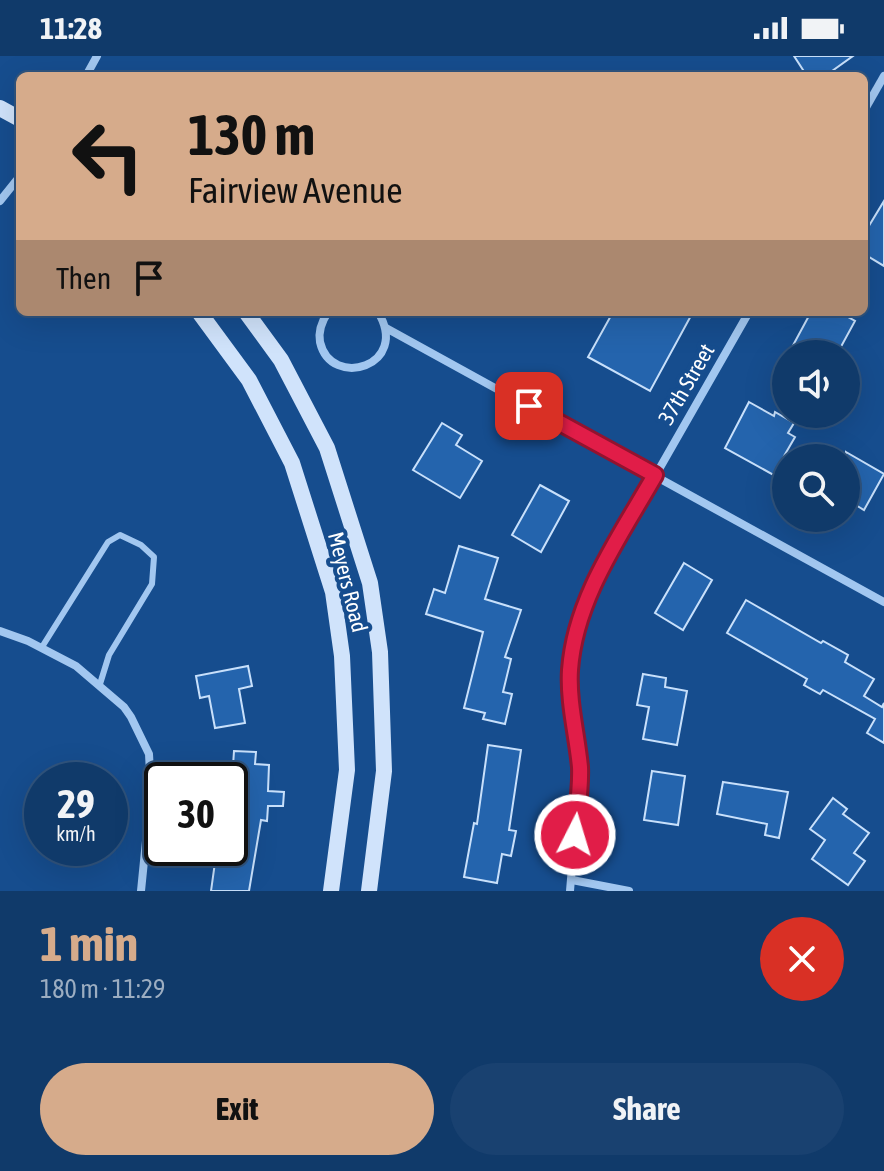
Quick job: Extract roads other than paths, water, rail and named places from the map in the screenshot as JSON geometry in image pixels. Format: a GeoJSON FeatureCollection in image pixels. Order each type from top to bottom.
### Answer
{"type":"FeatureCollection","features":[{"type":"Feature","properties":{"kind":"street"},"geometry":{"type":"LineString","coordinates":[[868,104],[884,76]]}},
{"type":"Feature","properties":{"kind":"street"},"geometry":{"type":"LineString","coordinates":[[0,201],[16,181]]}},
{"type":"Feature","properties":{"kind":"street","name":"Meyers Road"},"geometry":{"type":"LineString","coordinates":[[202,316],[249,380],[292,463],[333,592],[342,656],[347,770],[331,891]]}},
{"type":"Feature","properties":{"kind":"street","name":"Meyers Road"},"geometry":{"type":"LineString","coordinates":[[249,316],[281,360],[327,448],[370,583],[380,652],[384,771],[369,891]]}},
{"type":"Feature","properties":{"kind":"street"},"geometry":{"type":"LineString","coordinates":[[326,316],[320,341],[323,351],[344,367],[368,365],[381,353],[386,328],[380,316]]}},
{"type":"Feature","properties":{"kind":"street","name":"37th Street"},"geometry":{"type":"LineString","coordinates":[[570,891],[580,769],[570,690],[574,637],[598,576],[747,316]]}},
{"type":"Feature","properties":{"kind":"street"},"geometry":{"type":"LineString","coordinates":[[386,328],[884,602]]}},
{"type":"Feature","properties":{"kind":"street"},"geometry":{"type":"LineString","coordinates":[[0,631],[42,647],[76,666],[100,684],[131,717],[149,754],[151,804],[141,891]]}},
{"type":"Feature","properties":{"kind":"street"},"geometry":{"type":"LineString","coordinates":[[572,880],[629,891]]}},
{"type":"Feature","properties":{"kind":"lane"},"geometry":{"type":"LineString","coordinates":[[42,647],[108,542],[120,535],[141,545],[154,557],[152,584],[109,655],[100,684]]}}]}
